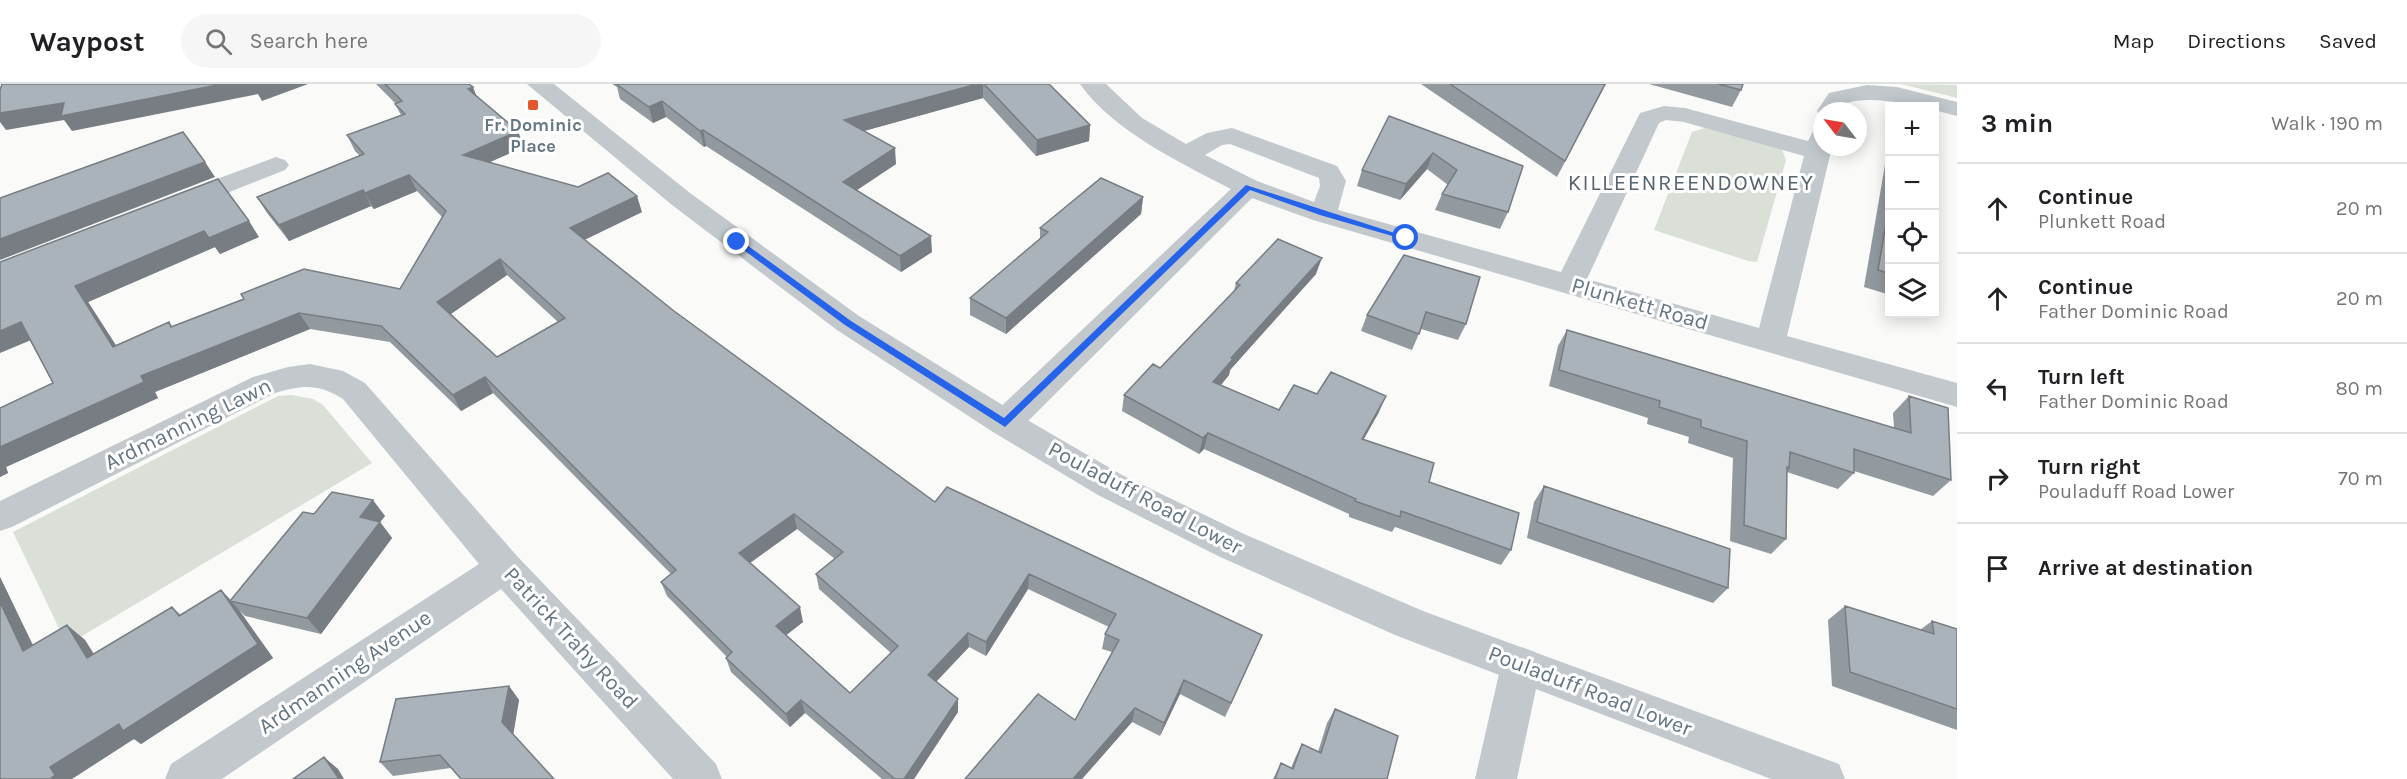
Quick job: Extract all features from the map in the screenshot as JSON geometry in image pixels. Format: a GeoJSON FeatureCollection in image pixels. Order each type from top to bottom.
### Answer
{"type":"FeatureCollection","features":[{"type":"Feature","properties":{"kind":"street","name":"Pouladuff Road Lower"},"geometry":{"type":"LineString","coordinates":[[539,84],[681,199],[814,299],[1005,423],[1110,485],[1231,544],[1409,623],[1824,779]]}},
{"type":"Feature","properties":{"kind":"street","name":"Plunkett Road"},"geometry":{"type":"LineString","coordinates":[[1092,84],[1133,123],[1186,155],[1248,187],[1323,214],[1957,395]]}},
{"type":"Feature","properties":{"kind":"street"},"geometry":{"type":"LineString","coordinates":[[1835,102],[1837,98],[1866,91],[1909,97],[1957,109]]}},
{"type":"Feature","properties":{"kind":"street"},"geometry":{"type":"LineString","coordinates":[[1570,284],[1649,118],[1664,112],[1685,115],[1813,142]]}},
{"type":"Feature","properties":{"kind":"street"},"geometry":{"type":"LineString","coordinates":[[1186,155],[1216,138],[1232,136],[1328,172],[1335,182],[1323,214]]}},
{"type":"Feature","properties":{"kind":"street"},"geometry":{"type":"LineString","coordinates":[[1770,342],[1817,156]]}},
{"type":"Feature","properties":{"kind":"street"},"geometry":{"type":"LineString","coordinates":[[158,210],[276,165]]}},
{"type":"Feature","properties":{"kind":"street"},"geometry":{"type":"LineString","coordinates":[[1005,423],[1248,187]]}},
{"type":"Feature","properties":{"kind":"street","name":"Ardmanning Lawn"},"geometry":{"type":"LineString","coordinates":[[0,516],[264,385],[302,375],[328,376],[354,391],[443,496]]}},
{"type":"Feature","properties":{"kind":"street","name":"Patrick Trahy Road"},"geometry":{"type":"LineString","coordinates":[[443,496],[504,567],[701,779]]}},
{"type":"Feature","properties":{"kind":"street","name":"Ardmanning Avenue"},"geometry":{"type":"LineString","coordinates":[[186,779],[504,567]]}},
{"type":"Feature","properties":{"kind":"street"},"geometry":{"type":"LineString","coordinates":[[1496,779],[1521,665]]}},
{"type":"Feature","properties":{"kind":"shaded area"},"geometry":{"type":"Polygon","coordinates":[[[1901,84],[1957,85],[1957,98],[1901,84]]]}},
{"type":"Feature","properties":{"kind":"shaded area"},"geometry":{"type":"Polygon","coordinates":[[[1705,128],[1775,146],[1782,150],[1786,160],[1757,262],[1654,230],[1692,132],[1705,128]]]}},
{"type":"Feature","properties":{"kind":"shaded area"},"geometry":{"type":"Polygon","coordinates":[[[291,395],[313,399],[323,405],[372,463],[67,645],[13,532],[278,396],[291,395]]]}},
{"type":"Feature","properties":{"kind":"building"},"geometry":{"type":"Polygon","coordinates":[[[2,84],[222,84],[61,116],[64,103],[0,113],[2,84]]]}},
{"type":"Feature","properties":{"kind":"building"},"geometry":{"type":"Polygon","coordinates":[[[385,84],[469,84],[473,87],[468,89],[518,131],[463,155],[578,187],[608,173],[637,196],[570,228],[674,311],[935,502],[947,487],[1262,635],[1231,703],[1184,680],[1164,723],[1135,708],[1073,779],[965,779],[1038,694],[1075,720],[1119,640],[1105,634],[1116,614],[1029,574],[986,642],[968,633],[928,675],[958,699],[904,779],[895,779],[801,700],[786,714],[726,658],[732,652],[661,582],[676,570],[485,377],[453,395],[381,326],[299,313],[141,376],[144,382],[0,447],[0,408],[53,383],[21,322],[0,331],[0,262],[218,179],[249,221],[209,238],[204,231],[75,286],[113,347],[169,322],[171,327],[244,299],[241,294],[304,269],[400,289],[446,211],[409,175],[365,193],[363,190],[279,225],[257,197],[364,154],[347,135],[405,114],[395,104],[402,101],[385,84]],[[500,259],[437,302],[497,357],[565,318],[500,259]],[[794,514],[739,553],[800,607],[776,626],[850,693],[898,646],[816,574],[843,552],[794,514]]]}},
{"type":"Feature","properties":{"kind":"building"},"geometry":{"type":"Polygon","coordinates":[[[616,84],[977,84],[844,120],[895,148],[843,182],[931,236],[900,256],[703,130],[700,131],[662,101],[649,107],[616,84]]]}},
{"type":"Feature","properties":{"kind":"building"},"geometry":{"type":"Polygon","coordinates":[[[984,84],[1049,84],[1090,125],[1037,140],[984,84]]]}},
{"type":"Feature","properties":{"kind":"building"},"geometry":{"type":"Polygon","coordinates":[[[1450,84],[1605,84],[1565,161],[1450,84]]]}},
{"type":"Feature","properties":{"kind":"building"},"geometry":{"type":"Polygon","coordinates":[[[1718,84],[1743,84],[1741,90],[1718,84]]]}},
{"type":"Feature","properties":{"kind":"building"},"geometry":{"type":"Polygon","coordinates":[[[1389,116],[1523,166],[1508,212],[1442,194],[1457,170],[1433,153],[1406,184],[1362,170],[1389,116]]]}},
{"type":"Feature","properties":{"kind":"building"},"geometry":{"type":"Polygon","coordinates":[[[183,132],[205,162],[0,239],[0,198],[183,132]]]}},
{"type":"Feature","properties":{"kind":"building"},"geometry":{"type":"Polygon","coordinates":[[[1101,178],[1143,197],[1006,318],[970,298],[1048,232],[1040,228],[1101,178]]]}},
{"type":"Feature","properties":{"kind":"building"},"geometry":{"type":"Polygon","coordinates":[[[1885,229],[1885,272],[1878,270],[1885,229]]]}},
{"type":"Feature","properties":{"kind":"building"},"geometry":{"type":"Polygon","coordinates":[[[1278,239],[1322,258],[1231,358],[1233,359],[1213,382],[1279,410],[1294,385],[1317,394],[1331,372],[1386,396],[1362,439],[1434,463],[1429,482],[1519,513],[1511,550],[1401,511],[1400,517],[1355,501],[1356,499],[1208,433],[1203,438],[1124,395],[1153,364],[1160,368],[1240,285],[1236,283],[1278,239]]]}},
{"type":"Feature","properties":{"kind":"building"},"geometry":{"type":"Polygon","coordinates":[[[1404,255],[1480,277],[1466,324],[1426,312],[1419,334],[1367,315],[1404,255]]]}},
{"type":"Feature","properties":{"kind":"building"},"geometry":{"type":"Polygon","coordinates":[[[1567,330],[1911,433],[1909,396],[1948,408],[1951,480],[1854,449],[1854,473],[1790,452],[1789,468],[1787,467],[1786,539],[1744,525],[1747,441],[1701,427],[1701,420],[1659,407],[1660,401],[1559,370],[1567,330]]]}},
{"type":"Feature","properties":{"kind":"building"},"geometry":{"type":"Polygon","coordinates":[[[1544,486],[1730,549],[1728,588],[1537,522],[1544,486]]]}},
{"type":"Feature","properties":{"kind":"building"},"geometry":{"type":"Polygon","coordinates":[[[332,492],[373,500],[360,517],[380,522],[307,618],[230,601],[303,512],[314,514],[332,492]]]}},
{"type":"Feature","properties":{"kind":"building"},"geometry":{"type":"Polygon","coordinates":[[[221,590],[258,644],[123,731],[119,724],[50,767],[55,775],[50,779],[0,779],[0,602],[23,651],[67,625],[87,658],[172,607],[179,616],[221,590]]]}},
{"type":"Feature","properties":{"kind":"building"},"geometry":{"type":"Polygon","coordinates":[[[1845,606],[1934,634],[1932,621],[1957,629],[1957,709],[1850,672],[1845,606]]]}},
{"type":"Feature","properties":{"kind":"building"},"geometry":{"type":"Polygon","coordinates":[[[509,686],[502,722],[554,779],[461,779],[440,755],[380,762],[396,699],[509,686]]]}},
{"type":"Feature","properties":{"kind":"building"},"geometry":{"type":"Polygon","coordinates":[[[1335,709],[1398,736],[1387,779],[1275,779],[1281,763],[1293,769],[1302,744],[1321,753],[1335,709]]]}},
{"type":"Feature","properties":{"kind":"building"},"geometry":{"type":"Polygon","coordinates":[[[324,757],[339,779],[293,779],[324,757]]]}},
{"type":"Feature","properties":{"kind":"place","name":"Fr. Dominic Place"},"geometry":{"type":"Point","coordinates":[533,105]}},
{"type":"Feature","properties":{"kind":"district","name":"KILLEENREENDOWNEY"},"geometry":{"type":"Point","coordinates":[1691,183]}},
{"type":"Feature","properties":{"kind":"route"},"geometry":{"type":"LineString","coordinates":[[737,242],[848,323],[1005,423],[1248,187],[1323,214],[1406,238]]}}]}
